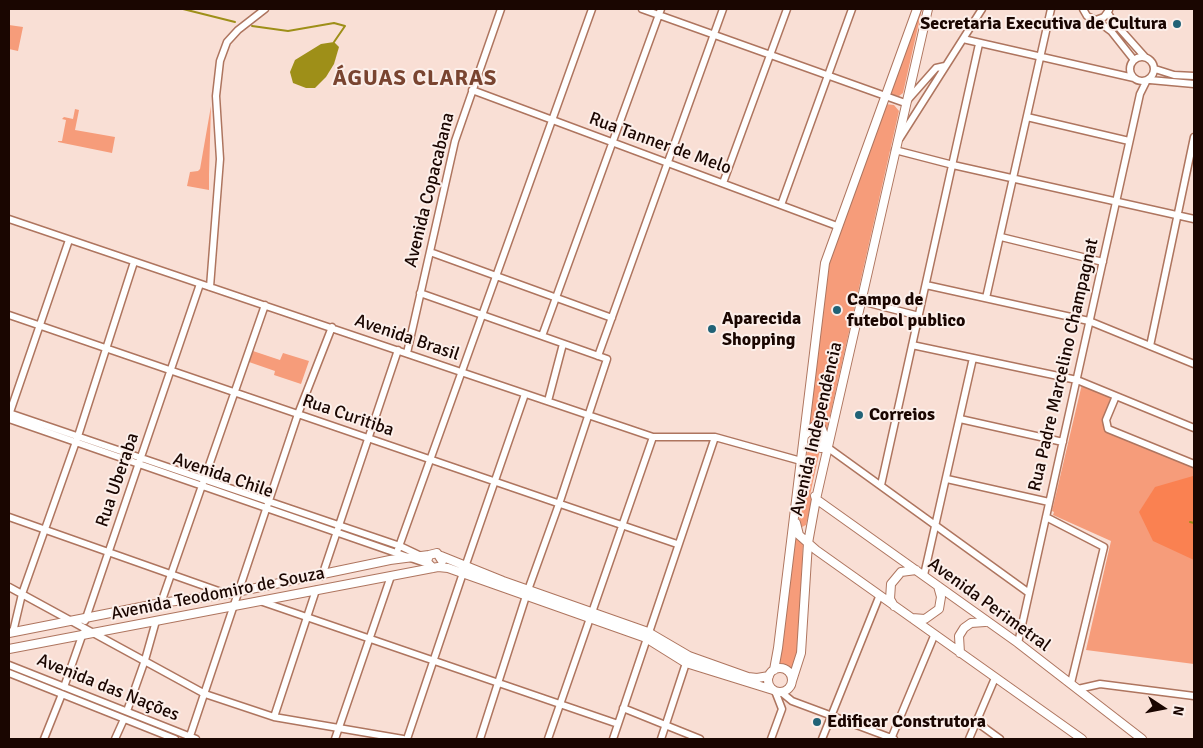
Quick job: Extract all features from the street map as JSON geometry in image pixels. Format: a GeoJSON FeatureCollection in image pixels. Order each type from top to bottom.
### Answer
{"type":"FeatureCollection","features":[{"type":"Feature","properties":{"kind":"main road","name":"Avenida Independência"},"geometry":{"type":"LineString","coordinates":[[771,673],[778,648],[822,281],[837,226],[917,9]]}},
{"type":"Feature","properties":{"kind":"main road","name":"Avenida Independência"},"geometry":{"type":"LineString","coordinates":[[792,682],[801,653],[810,528],[905,103],[928,9]]}},
{"type":"Feature","properties":{"kind":"main road"},"geometry":{"type":"LineString","coordinates":[[803,440],[813,427],[818,426],[824,431],[814,487],[816,499]]}},
{"type":"Feature","properties":{"kind":"main road"},"geometry":{"type":"LineString","coordinates":[[798,484],[797,533],[808,543],[879,597],[1081,739]]}},
{"type":"Feature","properties":{"kind":"main road","name":"Avenida Perimetral"},"geometry":{"type":"LineString","coordinates":[[816,499],[1018,643],[1138,737]]}},
{"type":"Feature","properties":{"kind":"main road"},"geometry":{"type":"LineString","coordinates":[[796,523],[800,529],[810,528]]}},
{"type":"Feature","properties":{"kind":"main road","name":"Avenida Chile"},"geometry":{"type":"LineString","coordinates":[[425,555],[437,553],[464,570],[647,635],[687,660]]}},
{"type":"Feature","properties":{"kind":"main road"},"geometry":{"type":"LineString","coordinates":[[425,555],[433,566],[442,562],[441,556]]}},
{"type":"Feature","properties":{"kind":"main road","name":"Avenida Teodomiro de Souza"},"geometry":{"type":"LineString","coordinates":[[9,649],[161,603],[238,592],[425,555]]}},
{"type":"Feature","properties":{"kind":"main road","name":"Avenida Chile"},"geometry":{"type":"LineString","coordinates":[[433,566],[464,570]]}},
{"type":"Feature","properties":{"kind":"main road","name":"Avenida Teodomiro de Souza"},"geometry":{"type":"LineString","coordinates":[[11,632],[71,621],[94,633],[391,576],[433,566]]}},
{"type":"Feature","properties":{"kind":"main road"},"geometry":{"type":"LineString","coordinates":[[894,606],[890,599],[890,584],[901,572],[916,570]]}},
{"type":"Feature","properties":{"kind":"main road"},"geometry":{"type":"LineString","coordinates":[[910,618],[925,619],[935,614],[941,603],[938,586]]}},
{"type":"Feature","properties":{"kind":"main road"},"geometry":{"type":"LineString","coordinates":[[960,653],[959,636],[964,628],[980,620],[988,622]]}},
{"type":"Feature","properties":{"kind":"main road"},"geometry":{"type":"LineString","coordinates":[[687,660],[756,678],[780,668],[787,671],[792,682],[788,689],[776,691],[687,660]]}},
{"type":"Feature","properties":{"kind":"main road"},"geometry":{"type":"LineString","coordinates":[[771,673],[768,682],[776,691]]}},
{"type":"Feature","properties":{"kind":"street"},"geometry":{"type":"LineString","coordinates":[[210,287],[220,159],[216,96],[220,61],[227,42],[238,30],[265,9]]}},
{"type":"Feature","properties":{"kind":"street","name":"Avenida Copacabana"},"geometry":{"type":"LineString","coordinates":[[407,353],[454,141],[501,9]]}},
{"type":"Feature","properties":{"kind":"street"},"geometry":{"type":"LineString","coordinates":[[399,549],[592,9]]}},
{"type":"Feature","properties":{"kind":"street"},"geometry":{"type":"LineString","coordinates":[[642,9],[660,12],[770,56],[905,103],[936,68],[946,66]]}},
{"type":"Feature","properties":{"kind":"street"},"geometry":{"type":"LineString","coordinates":[[598,356],[723,9]]}},
{"type":"Feature","properties":{"kind":"street"},"geometry":{"type":"LineString","coordinates":[[723,183],[787,9]]}},
{"type":"Feature","properties":{"kind":"street"},"geometry":{"type":"LineString","coordinates":[[782,205],[852,9]]}},
{"type":"Feature","properties":{"kind":"street"},"geometry":{"type":"LineString","coordinates":[[982,9],[896,147],[952,166],[1194,219]]}},
{"type":"Feature","properties":{"kind":"street"},"geometry":{"type":"LineString","coordinates":[[986,298],[1014,179],[1050,9]]}},
{"type":"Feature","properties":{"kind":"street"},"geometry":{"type":"LineString","coordinates":[[1083,9],[1087,16],[1096,20],[1110,31],[1134,60]]}},
{"type":"Feature","properties":{"kind":"street"},"geometry":{"type":"LineString","coordinates":[[1096,20],[1104,17],[1109,11]]}},
{"type":"Feature","properties":{"kind":"street"},"geometry":{"type":"LineString","coordinates":[[1109,11],[1112,20],[1145,57],[1151,60],[1155,69],[1174,75],[1194,76]]}},
{"type":"Feature","properties":{"kind":"street"},"geometry":{"type":"LineString","coordinates":[[542,336],[660,12]]}},
{"type":"Feature","properties":{"kind":"street"},"geometry":{"type":"LineString","coordinates":[[963,39],[1135,79],[1194,84]]}},
{"type":"Feature","properties":{"kind":"street"},"geometry":{"type":"LineString","coordinates":[[881,485],[979,44]]}},
{"type":"Feature","properties":{"kind":"street"},"geometry":{"type":"LineString","coordinates":[[1134,60],[1145,57]]}},
{"type":"Feature","properties":{"kind":"street"},"geometry":{"type":"LineString","coordinates":[[1134,60],[1130,70],[1135,79]]}},
{"type":"Feature","properties":{"kind":"street"},"geometry":{"type":"LineString","coordinates":[[1148,81],[1155,69]]}},
{"type":"Feature","properties":{"kind":"street","name":"Rua Padre Marcelino Champagnat"},"geometry":{"type":"LineString","coordinates":[[1135,79],[1140,94]]}},
{"type":"Feature","properties":{"kind":"street","name":"Rua Padre Marcelino Champagnat"},"geometry":{"type":"LineString","coordinates":[[1018,643],[1140,94],[1148,81]]}},
{"type":"Feature","properties":{"kind":"street","name":"Rua Tanner de Melo"},"geometry":{"type":"LineString","coordinates":[[472,90],[837,226]]}},
{"type":"Feature","properties":{"kind":"street"},"geometry":{"type":"LineString","coordinates":[[1027,117],[1130,141]]}},
{"type":"Feature","properties":{"kind":"street"},"geometry":{"type":"LineString","coordinates":[[1150,346],[1194,137]]}},
{"type":"Feature","properties":{"kind":"street","name":"Avenida Brasil"},"geometry":{"type":"LineString","coordinates":[[9,219],[653,437],[715,437],[801,461]]}},
{"type":"Feature","properties":{"kind":"street"},"geometry":{"type":"LineString","coordinates":[[1001,237],[1103,262]]}},
{"type":"Feature","properties":{"kind":"street"},"geometry":{"type":"LineString","coordinates":[[9,415],[69,240]]}},
{"type":"Feature","properties":{"kind":"street"},"geometry":{"type":"LineString","coordinates":[[430,252],[496,274],[612,318]]}},
{"type":"Feature","properties":{"kind":"street"},"geometry":{"type":"LineString","coordinates":[[11,632],[22,594],[76,439],[134,262]]}},
{"type":"Feature","properties":{"kind":"street","name":"Rua Uberaba"},"geometry":{"type":"LineString","coordinates":[[44,739],[63,690],[200,284]]}},
{"type":"Feature","properties":{"kind":"street"},"geometry":{"type":"LineString","coordinates":[[926,285],[1089,321],[1194,364]]}},
{"type":"Feature","properties":{"kind":"street"},"geometry":{"type":"LineString","coordinates":[[420,293],[607,359],[527,593],[480,739]]}},
{"type":"Feature","properties":{"kind":"street"},"geometry":{"type":"LineString","coordinates":[[861,302],[918,316]]}},
{"type":"Feature","properties":{"kind":"street"},"geometry":{"type":"LineString","coordinates":[[161,603],[265,305]]}},
{"type":"Feature","properties":{"kind":"street","name":"Rua Curitiba"},"geometry":{"type":"LineString","coordinates":[[9,315],[170,372],[234,392],[677,544]]}},
{"type":"Feature","properties":{"kind":"street"},"geometry":{"type":"LineString","coordinates":[[192,738],[238,592],[298,414],[332,327]]}},
{"type":"Feature","properties":{"kind":"street"},"geometry":{"type":"LineString","coordinates":[[548,401],[563,344]]}},
{"type":"Feature","properties":{"kind":"street"},"geometry":{"type":"LineString","coordinates":[[912,345],[1077,380],[1194,428]]}},
{"type":"Feature","properties":{"kind":"street"},"geometry":{"type":"LineString","coordinates":[[322,576],[336,528],[398,350]]}},
{"type":"Feature","properties":{"kind":"street"},"geometry":{"type":"LineString","coordinates":[[924,575],[973,358]]}},
{"type":"Feature","properties":{"kind":"street"},"geometry":{"type":"LineString","coordinates":[[407,739],[525,394]]}},
{"type":"Feature","properties":{"kind":"street"},"geometry":{"type":"LineString","coordinates":[[1116,396],[1106,420],[1108,429],[1194,464]]}},
{"type":"Feature","properties":{"kind":"street","name":"Avenida Chile"},"geometry":{"type":"LineString","coordinates":[[9,415],[336,528],[399,549],[425,555]]}},
{"type":"Feature","properties":{"kind":"street"},"geometry":{"type":"LineString","coordinates":[[960,419],[1063,442]]}},
{"type":"Feature","properties":{"kind":"street"},"geometry":{"type":"LineString","coordinates":[[548,739],[653,437]]}},
{"type":"Feature","properties":{"kind":"street"},"geometry":{"type":"LineString","coordinates":[[612,739],[715,437]]}},
{"type":"Feature","properties":{"kind":"street"},"geometry":{"type":"LineString","coordinates":[[827,447],[1030,593]]}},
{"type":"Feature","properties":{"kind":"street"},"geometry":{"type":"LineString","coordinates":[[947,479],[1049,502]]}},
{"type":"Feature","properties":{"kind":"street"},"geometry":{"type":"LineString","coordinates":[[9,517],[227,594]]}},
{"type":"Feature","properties":{"kind":"street"},"geometry":{"type":"LineString","coordinates":[[1046,517],[1104,547],[1071,683]]}},
{"type":"Feature","properties":{"kind":"street","name":"Avenida Chile"},"geometry":{"type":"LineString","coordinates":[[399,549],[410,557],[433,566]]}},
{"type":"Feature","properties":{"kind":"street"},"geometry":{"type":"LineString","coordinates":[[335,739],[391,576]]}},
{"type":"Feature","properties":{"kind":"street"},"geometry":{"type":"LineString","coordinates":[[9,587],[71,621]]}},
{"type":"Feature","properties":{"kind":"street"},"geometry":{"type":"LineString","coordinates":[[274,717],[316,590]]}},
{"type":"Feature","properties":{"kind":"street"},"geometry":{"type":"LineString","coordinates":[[822,739],[879,597]]}},
{"type":"Feature","properties":{"kind":"street"},"geometry":{"type":"LineString","coordinates":[[260,601],[618,724]]}},
{"type":"Feature","properties":{"kind":"street"},"geometry":{"type":"LineString","coordinates":[[126,711],[145,660],[156,621]]}},
{"type":"Feature","properties":{"kind":"street"},"geometry":{"type":"LineString","coordinates":[[94,633],[205,694],[274,717],[403,739]]}},
{"type":"Feature","properties":{"kind":"street"},"geometry":{"type":"LineString","coordinates":[[776,691],[792,701],[892,739],[934,636]]}},
{"type":"Feature","properties":{"kind":"street"},"geometry":{"type":"LineString","coordinates":[[661,739],[687,660]]}},
{"type":"Feature","properties":{"kind":"street","name":"Avenida das Nações"},"geometry":{"type":"LineString","coordinates":[[9,665],[124,718],[175,739]]}},
{"type":"Feature","properties":{"kind":"street","name":"Avenida das Nações"},"geometry":{"type":"LineString","coordinates":[[9,673],[126,711],[192,738]]}},
{"type":"Feature","properties":{"kind":"street"},"geometry":{"type":"LineString","coordinates":[[969,739],[995,678]]}},
{"type":"Feature","properties":{"kind":"street"},"geometry":{"type":"LineString","coordinates":[[1078,689],[1100,684],[1194,696]]}},
{"type":"Feature","properties":{"kind":"street"},"geometry":{"type":"LineString","coordinates":[[1086,695],[1089,685]]}},
{"type":"Feature","properties":{"kind":"street"},"geometry":{"type":"LineString","coordinates":[[771,739],[782,709],[776,691]]}},
{"type":"Feature","properties":{"kind":"street"},"geometry":{"type":"LineString","coordinates":[[623,708],[700,739]]}},
{"type":"Feature","properties":{"kind":"street"},"geometry":{"type":"LineString","coordinates":[[115,739],[124,718]]}},
{"type":"Feature","properties":{"kind":"street"},"geometry":{"type":"LineString","coordinates":[[976,721],[1000,739]]}},
{"type":"Feature","properties":{"kind":"shaded area"},"geometry":{"type":"Polygon","coordinates":[[[920,9],[922,9],[903,93],[899,96],[893,95],[891,93],[920,9]]]}},
{"type":"Feature","properties":{"kind":"shaded area"},"geometry":{"type":"Polygon","coordinates":[[[9,25],[23,27],[18,51],[9,49],[9,25]]]}},
{"type":"Feature","properties":{"kind":"shaded area"},"geometry":{"type":"Polygon","coordinates":[[[334,42],[339,47],[334,64],[326,77],[315,88],[306,88],[293,83],[290,72],[295,60],[321,44],[334,42]]]}},
{"type":"Feature","properties":{"kind":"shaded area"},"geometry":{"type":"Polygon","coordinates":[[[885,104],[894,105],[899,111],[827,429],[818,423],[806,427],[828,263],[885,104]]]}},
{"type":"Feature","properties":{"kind":"shaded area"},"geometry":{"type":"Polygon","coordinates":[[[211,106],[209,190],[187,186],[190,172],[200,169],[211,106]]]}},
{"type":"Feature","properties":{"kind":"shaded area"},"geometry":{"type":"Polygon","coordinates":[[[75,109],[79,110],[75,130],[115,137],[112,153],[58,142],[62,141],[66,120],[62,119],[64,117],[73,119],[75,109]]]}},
{"type":"Feature","properties":{"kind":"shaded area"},"geometry":{"type":"Polygon","coordinates":[[[253,351],[280,360],[283,353],[309,361],[301,384],[274,375],[275,371],[249,362],[253,351]]]}},
{"type":"Feature","properties":{"kind":"shaded area"},"geometry":{"type":"Polygon","coordinates":[[[1082,384],[1111,397],[1102,421],[1106,431],[1194,467],[1194,664],[1086,650],[1111,541],[1053,515],[1054,512],[1052,511],[1082,384]]]}},
{"type":"Feature","properties":{"kind":"shaded area"},"geometry":{"type":"Polygon","coordinates":[[[817,429],[823,436],[810,495],[812,500],[806,525],[802,527],[799,521],[803,459],[807,454],[811,432],[817,429]]]}},
{"type":"Feature","properties":{"kind":"shaded area"},"geometry":{"type":"Polygon","coordinates":[[[1194,476],[1194,560],[1153,541],[1139,512],[1155,487],[1194,476]]]}},
{"type":"Feature","properties":{"kind":"shaded area"},"geometry":{"type":"Polygon","coordinates":[[[794,532],[803,544],[798,648],[791,671],[785,666],[776,664],[794,532]]]}},
{"type":"Feature","properties":{"kind":"waterway"},"geometry":{"type":"LineString","coordinates":[[183,9],[235,22]]}},
{"type":"Feature","properties":{"kind":"waterway"},"geometry":{"type":"LineString","coordinates":[[252,26],[288,31],[334,23],[345,26],[334,42]]}},
{"type":"Feature","properties":{"kind":"waterway"},"geometry":{"type":"LineString","coordinates":[[1190,522],[1194,523]]}},
{"type":"Feature","properties":{"kind":"place","name":"Secretaria Executiva de Cultura"},"geometry":{"type":"Point","coordinates":[1177,24]}},
{"type":"Feature","properties":{"kind":"place","name":"Campo de futebol publico"},"geometry":{"type":"Point","coordinates":[837,310]}},
{"type":"Feature","properties":{"kind":"place","name":"Aparecida Shopping"},"geometry":{"type":"Point","coordinates":[712,329]}},
{"type":"Feature","properties":{"kind":"place","name":"Correios"},"geometry":{"type":"Point","coordinates":[859,415]}},
{"type":"Feature","properties":{"kind":"place","name":"Edificar Construtora"},"geometry":{"type":"Point","coordinates":[817,722]}},
{"type":"Feature","properties":{"kind":"district","name":"ÁGUAS CLARAS"},"geometry":{"type":"Point","coordinates":[415,79]}}]}
